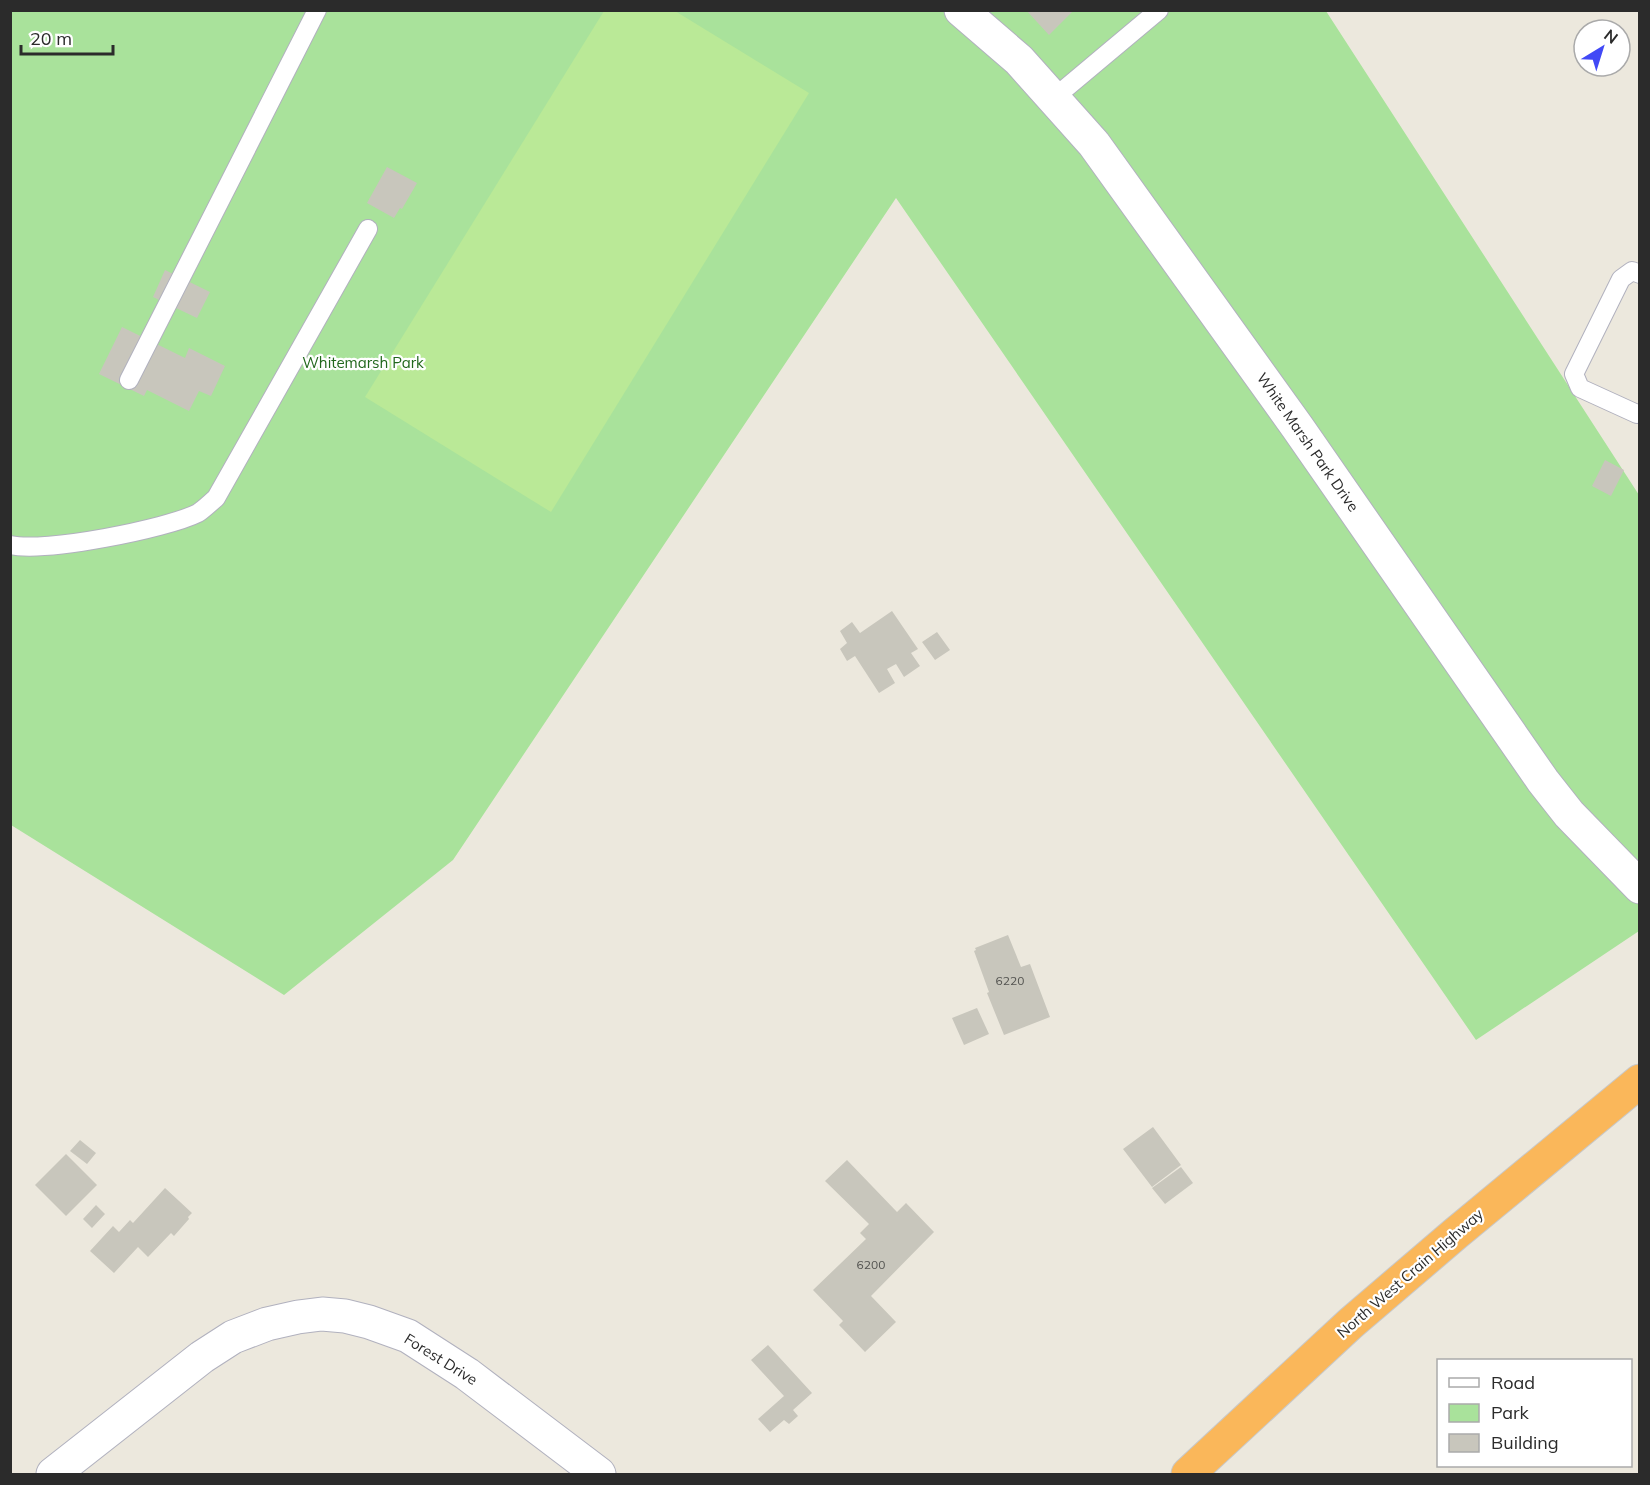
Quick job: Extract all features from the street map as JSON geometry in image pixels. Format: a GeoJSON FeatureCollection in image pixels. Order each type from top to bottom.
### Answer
{"type":"FeatureCollection","features":[{"type":"Feature","properties":{"kind":"highway","name":"North West Crain Highway"},"geometry":{"type":"LineString","coordinates":[[1188,1474],[1360,1316],[1637,1080]]}},
{"type":"Feature","properties":{"kind":"street","name":"White Marsh Park Drive"},"geometry":{"type":"LineString","coordinates":[[961,10],[1019,60],[1094,144],[1298,428],[1543,781],[1569,814],[1640,887]]}},
{"type":"Feature","properties":{"kind":"street","name":"Forest Drive"},"geometry":{"type":"LineString","coordinates":[[53,1474],[202,1357],[233,1337],[267,1324],[322,1314],[345,1316],[369,1322],[408,1336],[467,1374],[599,1474]]}},
{"type":"Feature","properties":{"kind":"lane"},"geometry":{"type":"LineString","coordinates":[[129,380],[317,10]]}},
{"type":"Feature","properties":{"kind":"lane"},"geometry":{"type":"LineString","coordinates":[[1054,98],[1160,10]]}},
{"type":"Feature","properties":{"kind":"lane"},"geometry":{"type":"LineString","coordinates":[[10,545],[45,547],[113,536],[172,522],[199,512],[216,498],[368,229]]}},
{"type":"Feature","properties":{"kind":"lane"},"geometry":{"type":"LineString","coordinates":[[1640,274],[1632,271],[1621,279],[1574,374],[1580,388],[1637,414],[1640,413]]}},
{"type":"Feature","properties":{"kind":"green space","name":"Whitemarsh Park"},"geometry":{"type":"Polygon","coordinates":[[[10,11],[1326,11],[1639,495],[1639,931],[1476,1040],[896,198],[453,860],[284,995],[11,825],[10,11]]]}},
{"type":"Feature","properties":{"kind":"green space"},"geometry":{"type":"Polygon","coordinates":[[[604,11],[675,11],[809,93],[551,512],[365,397],[604,11]]]}},
{"type":"Feature","properties":{"kind":"building"},"geometry":{"type":"Polygon","coordinates":[[[1026,10],[1074,10],[1049,35],[1026,10]]]}},
{"type":"Feature","properties":{"kind":"building"},"geometry":{"type":"Polygon","coordinates":[[[387,167],[417,183],[394,218],[367,203],[387,167]]]}},
{"type":"Feature","properties":{"kind":"building"},"geometry":{"type":"Polygon","coordinates":[[[165,270],[210,292],[197,318],[153,297],[165,270]]]}},
{"type":"Feature","properties":{"kind":"building"},"geometry":{"type":"Polygon","coordinates":[[[122,327],[185,358],[189,348],[225,366],[211,396],[199,391],[189,411],[147,390],[144,396],[99,374],[122,327]]]}},
{"type":"Feature","properties":{"kind":"building"},"geometry":{"type":"Polygon","coordinates":[[[1605,460],[1624,470],[1611,496],[1592,486],[1605,460]]]}},
{"type":"Feature","properties":{"kind":"building"},"geometry":{"type":"Polygon","coordinates":[[[892,611],[918,649],[911,653],[920,666],[904,677],[896,664],[887,669],[895,683],[879,693],[855,656],[847,661],[840,649],[847,643],[840,631],[852,622],[860,633],[892,611]]]}},
{"type":"Feature","properties":{"kind":"building"},"geometry":{"type":"Polygon","coordinates":[[[937,632],[950,650],[935,660],[922,642],[937,632]]]}},
{"type":"Feature","properties":{"kind":"building"},"geometry":{"type":"Polygon","coordinates":[[[1008,935],[1021,967],[1030,964],[1050,1017],[1004,1035],[987,993],[989,992],[974,951],[975,948],[1008,935]]]}},
{"type":"Feature","properties":{"kind":"building"},"geometry":{"type":"Polygon","coordinates":[[[977,1008],[989,1034],[964,1045],[952,1018],[977,1008]]]}},
{"type":"Feature","properties":{"kind":"building"},"geometry":{"type":"Polygon","coordinates":[[[1153,1127],[1181,1165],[1152,1187],[1123,1149],[1153,1127]]]}},
{"type":"Feature","properties":{"kind":"building"},"geometry":{"type":"Polygon","coordinates":[[[80,1140],[96,1153],[87,1164],[70,1151],[80,1140]]]}},
{"type":"Feature","properties":{"kind":"building"},"geometry":{"type":"Polygon","coordinates":[[[66,1154],[97,1185],[66,1216],[35,1185],[66,1154]]]}},
{"type":"Feature","properties":{"kind":"building"},"geometry":{"type":"Polygon","coordinates":[[[847,1160],[897,1212],[906,1203],[934,1232],[871,1296],[896,1322],[865,1352],[839,1325],[843,1321],[813,1290],[866,1239],[860,1233],[869,1224],[825,1181],[847,1160]]]}},
{"type":"Feature","properties":{"kind":"building"},"geometry":{"type":"Polygon","coordinates":[[[1181,1167],[1193,1183],[1165,1204],[1152,1188],[1181,1167]]]}},
{"type":"Feature","properties":{"kind":"building"},"geometry":{"type":"Polygon","coordinates":[[[165,1188],[192,1213],[189,1219],[174,1236],[171,1233],[148,1257],[138,1247],[114,1273],[90,1251],[113,1226],[119,1232],[130,1220],[133,1223],[165,1188]]]}},
{"type":"Feature","properties":{"kind":"building"},"geometry":{"type":"Polygon","coordinates":[[[96,1205],[105,1214],[92,1228],[83,1219],[96,1205]]]}},
{"type":"Feature","properties":{"kind":"building"},"geometry":{"type":"Polygon","coordinates":[[[768,1345],[812,1393],[793,1410],[798,1416],[789,1424],[784,1420],[770,1432],[758,1419],[784,1396],[751,1360],[768,1345]]]}}]}
